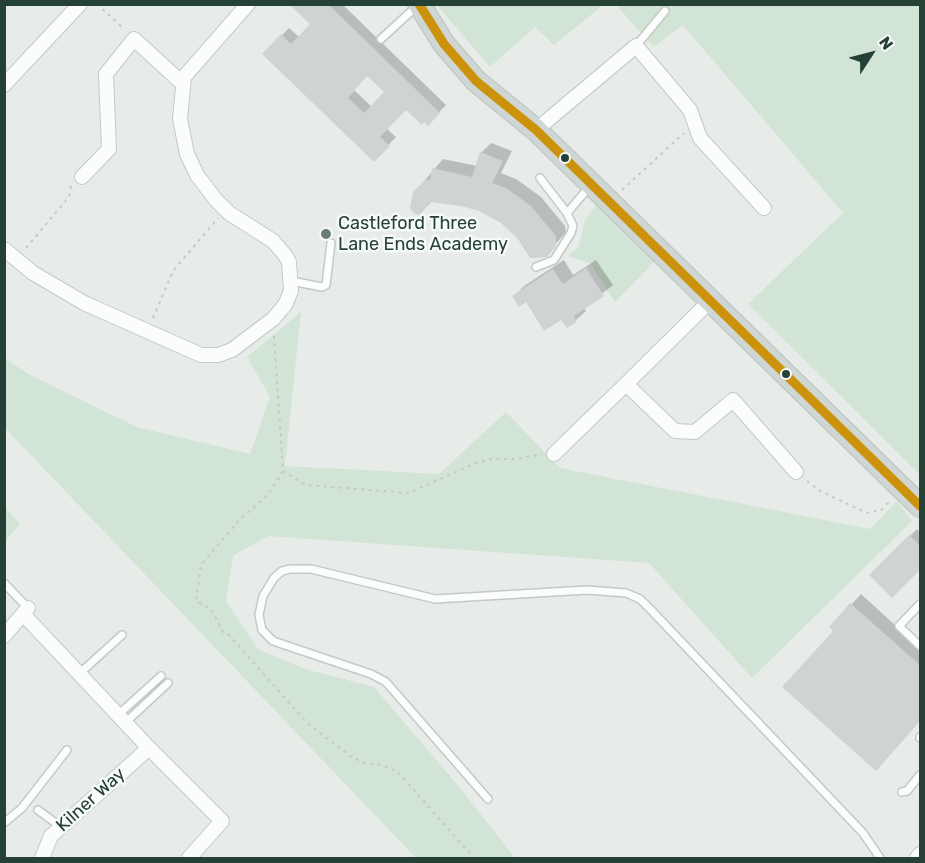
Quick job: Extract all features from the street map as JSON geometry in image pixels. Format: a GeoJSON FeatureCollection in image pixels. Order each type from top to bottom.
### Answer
{"type":"FeatureCollection","features":[{"type":"Feature","properties":{"kind":"main road"},"geometry":{"type":"LineString","coordinates":[[419,5],[444,44],[476,81],[536,130],[921,506]]}},
{"type":"Feature","properties":{"kind":"street"},"geometry":{"type":"LineString","coordinates":[[4,85],[80,4]]}},
{"type":"Feature","properties":{"kind":"street"},"geometry":{"type":"LineString","coordinates":[[4,249],[33,273],[84,303],[201,355],[218,355],[232,350],[273,319],[289,299],[291,281],[289,262],[280,247],[225,210],[197,175],[187,154],[180,119],[182,83],[190,68],[249,4]]}},
{"type":"Feature","properties":{"kind":"street"},"geometry":{"type":"LineString","coordinates":[[82,177],[109,149],[106,74],[134,39],[182,83]]}},
{"type":"Feature","properties":{"kind":"street"},"geometry":{"type":"LineString","coordinates":[[536,130],[636,46],[690,111],[700,138],[764,208]]}},
{"type":"Feature","properties":{"kind":"street"},"geometry":{"type":"LineString","coordinates":[[554,454],[711,300]]}},
{"type":"Feature","properties":{"kind":"street"},"geometry":{"type":"LineString","coordinates":[[626,384],[675,431],[695,432],[734,400],[796,472]]}},
{"type":"Feature","properties":{"kind":"street"},"geometry":{"type":"LineString","coordinates":[[4,636],[26,611],[149,748],[222,821],[189,858]]}},
{"type":"Feature","properties":{"kind":"street","name":"Kilner Way"},"geometry":{"type":"LineString","coordinates":[[42,858],[51,836],[149,748]]}},
{"type":"Feature","properties":{"kind":"street"},"geometry":{"type":"LineString","coordinates":[[917,858],[920,854]]}},
{"type":"Feature","properties":{"kind":"lane"},"geometry":{"type":"LineString","coordinates":[[381,39],[419,5]]}},
{"type":"Feature","properties":{"kind":"lane"},"geometry":{"type":"LineString","coordinates":[[636,46],[665,11]]}},
{"type":"Feature","properties":{"kind":"lane"},"geometry":{"type":"LineString","coordinates":[[536,267],[554,260],[573,226],[567,213],[540,178]]}},
{"type":"Feature","properties":{"kind":"lane"},"geometry":{"type":"LineString","coordinates":[[567,213],[592,184]]}},
{"type":"Feature","properties":{"kind":"lane"},"geometry":{"type":"LineString","coordinates":[[291,281],[322,287],[326,285],[332,243]]}},
{"type":"Feature","properties":{"kind":"lane"},"geometry":{"type":"LineString","coordinates":[[488,799],[386,682],[371,674],[273,641],[262,630],[259,615],[263,596],[274,578],[282,571],[311,569],[435,599],[587,590],[626,593],[640,599],[863,833],[880,858]]}},
{"type":"Feature","properties":{"kind":"lane"},"geometry":{"type":"LineString","coordinates":[[4,583],[26,611]]}},
{"type":"Feature","properties":{"kind":"lane"},"geometry":{"type":"LineString","coordinates":[[921,604],[899,626],[921,646]]}},
{"type":"Feature","properties":{"kind":"lane"},"geometry":{"type":"LineString","coordinates":[[80,673],[122,634]]}},
{"type":"Feature","properties":{"kind":"lane"},"geometry":{"type":"LineString","coordinates":[[122,718],[161,676]]}},
{"type":"Feature","properties":{"kind":"lane"},"geometry":{"type":"LineString","coordinates":[[122,718],[168,684]]}},
{"type":"Feature","properties":{"kind":"lane"},"geometry":{"type":"LineString","coordinates":[[4,823],[22,808],[68,750]]}},
{"type":"Feature","properties":{"kind":"lane"},"geometry":{"type":"LineString","coordinates":[[902,792],[907,791],[921,775]]}},
{"type":"Feature","properties":{"kind":"lane"},"geometry":{"type":"LineString","coordinates":[[38,810],[61,827]]}},
{"type":"Feature","properties":{"kind":"lane"},"geometry":{"type":"LineString","coordinates":[[906,858],[920,854]]}},
{"type":"Feature","properties":{"kind":"path"},"geometry":{"type":"LineString","coordinates":[[97,4],[134,39]]}},
{"type":"Feature","properties":{"kind":"path"},"geometry":{"type":"LineString","coordinates":[[610,201],[695,123]]}},
{"type":"Feature","properties":{"kind":"path"},"geometry":{"type":"LineString","coordinates":[[16,260],[69,197],[72,176],[76,172],[82,177]]}},
{"type":"Feature","properties":{"kind":"path"},"geometry":{"type":"LineString","coordinates":[[146,332],[173,271],[225,210]]}},
{"type":"Feature","properties":{"kind":"path"},"geometry":{"type":"LineString","coordinates":[[273,319],[283,471],[268,495],[240,519],[201,565],[196,601],[211,609],[223,632],[229,635],[307,723],[353,758],[365,763],[382,765],[398,772],[474,858]]}},
{"type":"Feature","properties":{"kind":"path"},"geometry":{"type":"LineString","coordinates":[[283,471],[306,485],[409,494],[476,463],[492,459],[517,459],[534,454],[554,454]]}},
{"type":"Feature","properties":{"kind":"path"},"geometry":{"type":"LineString","coordinates":[[796,472],[820,491],[867,513],[881,510],[902,488]]}},
{"type":"Feature","properties":{"kind":"green space"},"geometry":{"type":"Polygon","coordinates":[[[437,5],[603,5],[554,45],[535,27],[490,67],[437,5]]]}},
{"type":"Feature","properties":{"kind":"green space"},"geometry":{"type":"Polygon","coordinates":[[[616,5],[920,5],[920,475],[748,304],[843,213],[683,25],[654,47],[616,5]]]}},
{"type":"Feature","properties":{"kind":"green space"},"geometry":{"type":"Polygon","coordinates":[[[597,204],[657,259],[615,302],[590,263],[568,256],[578,248],[585,220],[597,204]]]}},
{"type":"Feature","properties":{"kind":"green space"},"geometry":{"type":"Polygon","coordinates":[[[301,312],[285,466],[439,474],[506,412],[560,468],[870,529],[897,501],[912,521],[752,678],[649,563],[268,536],[233,556],[226,601],[259,650],[305,669],[374,687],[461,789],[515,858],[416,858],[5,428],[5,358],[28,374],[137,427],[250,454],[270,397],[247,357],[301,312]]]}},
{"type":"Feature","properties":{"kind":"green space"},"geometry":{"type":"Polygon","coordinates":[[[5,508],[20,524],[5,541],[5,508]]]}},
{"type":"Feature","properties":{"kind":"building"},"geometry":{"type":"Polygon","coordinates":[[[289,4],[328,4],[440,113],[428,126],[424,122],[422,125],[406,110],[380,137],[390,146],[374,162],[262,54],[281,34],[291,44],[310,24],[289,4]],[[367,76],[348,98],[364,113],[384,92],[367,76]]]}},
{"type":"Feature","properties":{"kind":"building"},"geometry":{"type":"Polygon","coordinates":[[[480,152],[503,161],[492,183],[506,188],[531,206],[556,236],[556,246],[547,257],[530,258],[518,239],[501,223],[479,211],[430,202],[420,215],[414,214],[410,208],[413,192],[425,180],[430,180],[432,168],[472,177],[480,152]]]}},
{"type":"Feature","properties":{"kind":"building"},"geometry":{"type":"Polygon","coordinates":[[[586,268],[604,296],[574,316],[577,322],[567,328],[561,320],[544,331],[526,302],[519,307],[512,296],[553,269],[563,284],[586,268]]]}},
{"type":"Feature","properties":{"kind":"building"},"geometry":{"type":"Polygon","coordinates":[[[909,535],[921,547],[921,569],[892,598],[869,575],[909,535]]]}},
{"type":"Feature","properties":{"kind":"building"},"geometry":{"type":"Polygon","coordinates":[[[850,603],[921,666],[921,720],[876,771],[782,687],[833,631],[829,627],[850,603]]]}},
{"type":"Feature","properties":{"kind":"transit line"},"geometry":{"type":"LineString","coordinates":[[419,4],[444,44],[476,81],[536,130],[920,506]]}},
{"type":"Feature","properties":{"kind":"place","name":"Castleford Three Lane Ends Academy"},"geometry":{"type":"Point","coordinates":[326,234]}}]}
